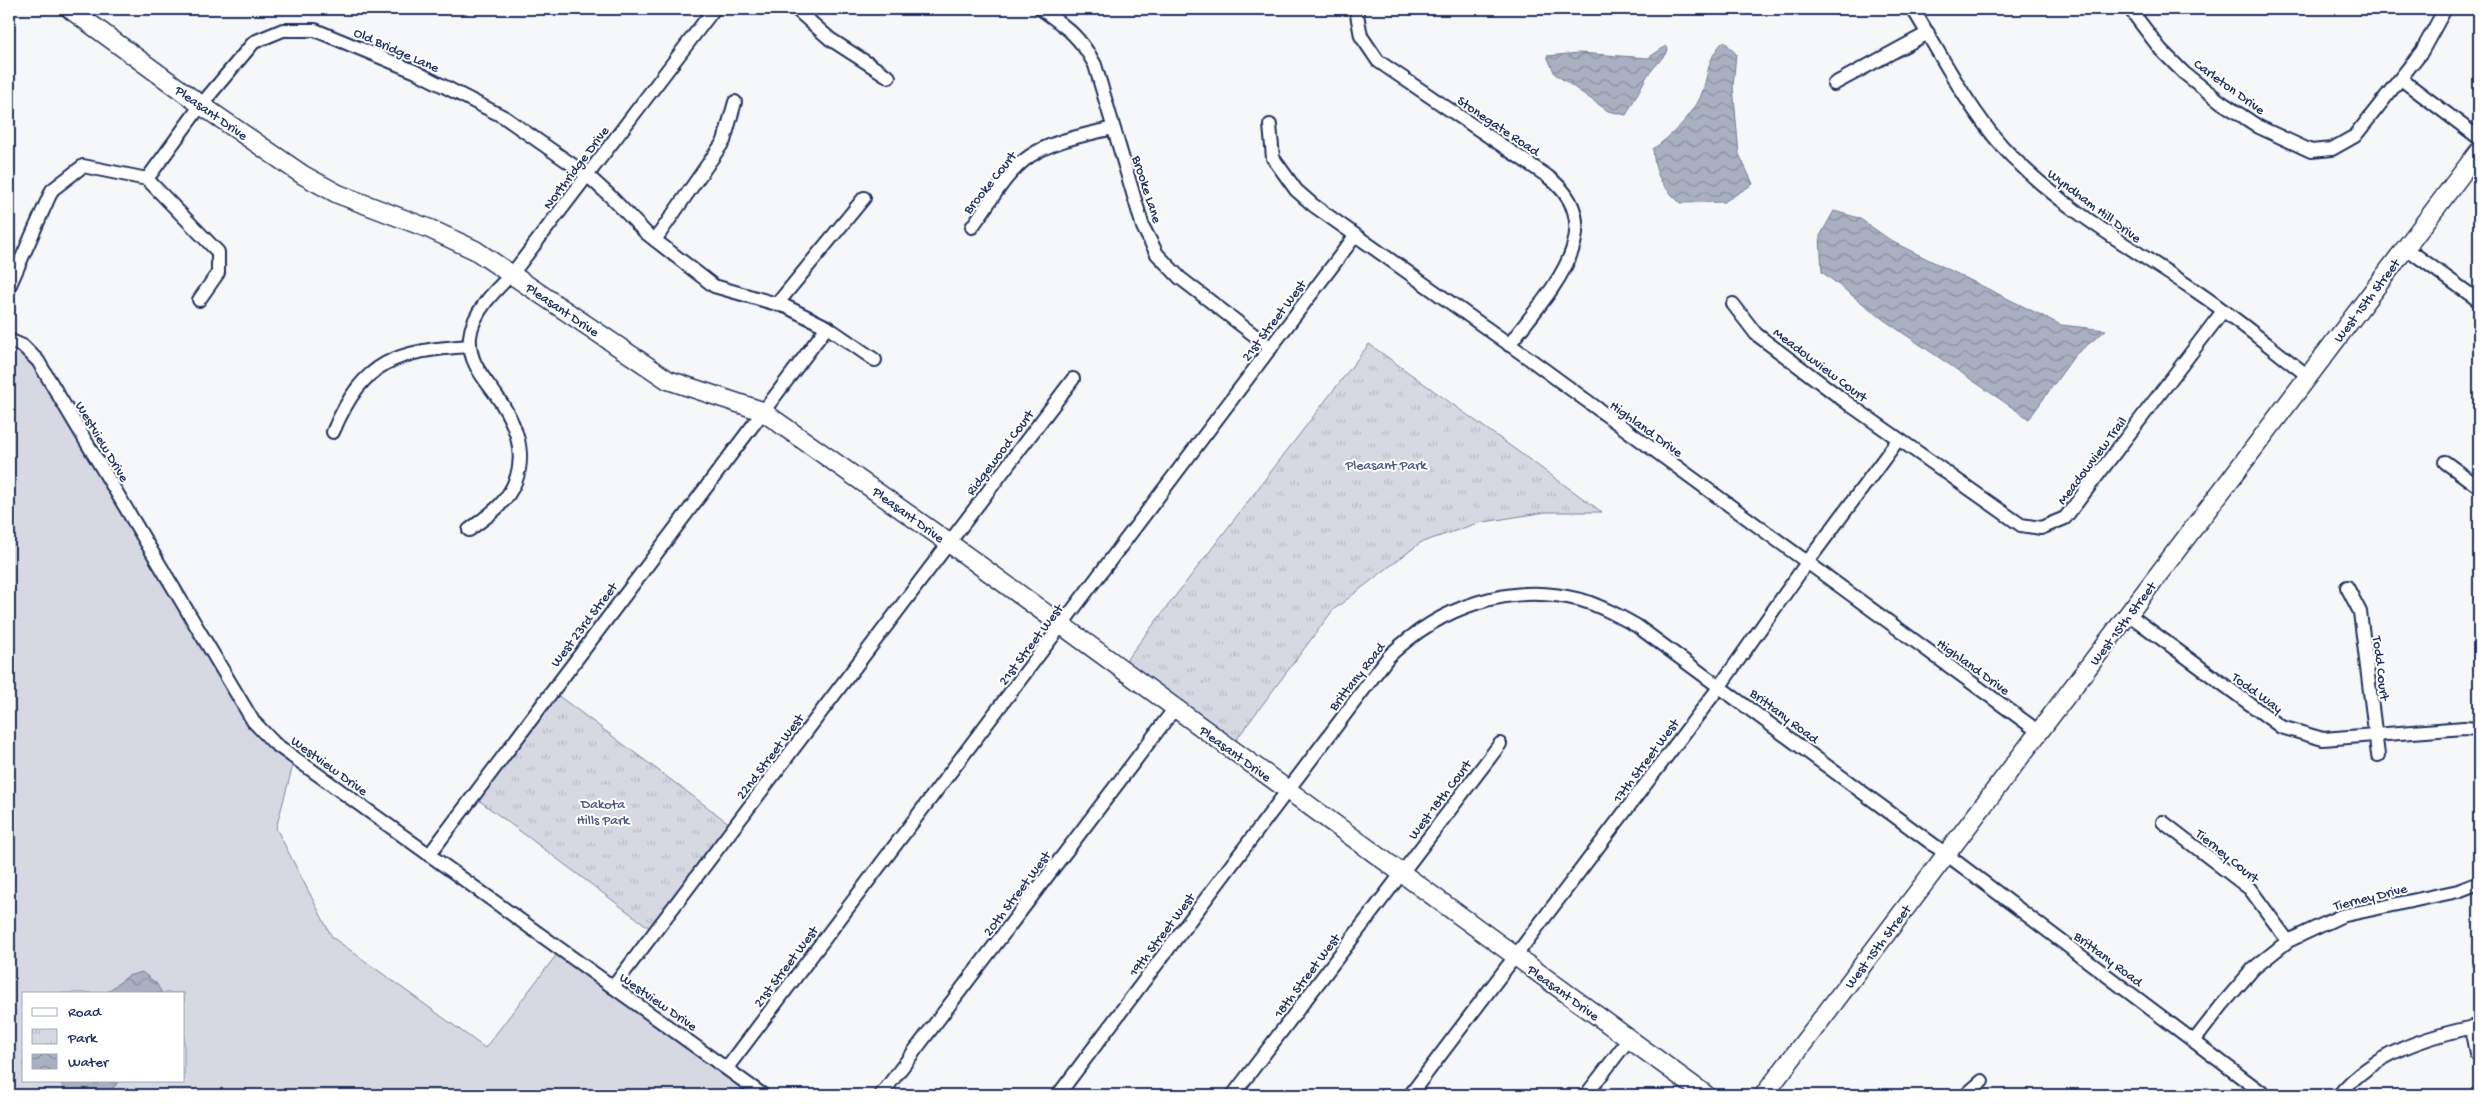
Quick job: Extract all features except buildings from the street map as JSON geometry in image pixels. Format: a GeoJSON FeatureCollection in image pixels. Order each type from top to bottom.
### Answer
{"type":"FeatureCollection","features":[{"type":"Feature","properties":{"kind":"street","name":"Pleasant Drive"},"geometry":{"type":"LineString","coordinates":[[70,9],[202,105],[296,170],[338,194],[430,229],[475,250],[668,380],[762,411],[949,543],[1706,1095]]}},
{"type":"Feature","properties":{"kind":"street","name":"Northridge Drive"},"geometry":{"type":"LineString","coordinates":[[470,346],[470,336],[476,319],[497,288],[512,274],[714,9]]}},
{"type":"Feature","properties":{"kind":"street"},"geometry":{"type":"LineString","coordinates":[[796,9],[836,43],[889,77]]}},
{"type":"Feature","properties":{"kind":"street","name":"Brooke Lane"},"geometry":{"type":"LineString","coordinates":[[1041,9],[1070,29],[1085,45],[1096,65],[1143,227],[1157,254],[1180,278],[1271,348]]}},
{"type":"Feature","properties":{"kind":"street","name":"Stonegate Road"},"geometry":{"type":"LineString","coordinates":[[1356,9],[1361,36],[1378,61],[1547,176],[1565,194],[1574,212],[1576,242],[1569,261],[1553,286],[1509,345]]}},
{"type":"Feature","properties":{"kind":"street","name":"Wyndham Hill Drive"},"geometry":{"type":"LineString","coordinates":[[1914,9],[1979,116],[2001,145],[2027,170],[2123,245],[2223,311],[2308,376]]}},
{"type":"Feature","properties":{"kind":"street","name":"Carleton Drive"},"geometry":{"type":"LineString","coordinates":[[2130,9],[2166,56],[2221,102],[2259,127],[2311,151],[2332,150],[2355,136],[2401,79],[2432,34],[2445,9]]}},
{"type":"Feature","properties":{"kind":"street","name":"Old Bridge Lane"},"geometry":{"type":"LineString","coordinates":[[146,178],[202,105],[254,42],[283,30],[315,30],[414,71],[504,117],[587,175],[654,240],[714,286],[777,304],[827,326],[875,360]]}},
{"type":"Feature","properties":{"kind":"street"},"geometry":{"type":"LineString","coordinates":[[1834,84],[1928,33]]}},
{"type":"Feature","properties":{"kind":"street"},"geometry":{"type":"LineString","coordinates":[[2401,79],[2479,138]]}},
{"type":"Feature","properties":{"kind":"street"},"geometry":{"type":"LineString","coordinates":[[654,240],[724,141],[735,102]]}},
{"type":"Feature","properties":{"kind":"street","name":"Highland Drive"},"geometry":{"type":"LineString","coordinates":[[1270,125],[1273,158],[1283,174],[1312,205],[1509,345],[1806,564],[2039,732]]}},
{"type":"Feature","properties":{"kind":"street","name":"Brooke Court"},"geometry":{"type":"LineString","coordinates":[[972,227],[1016,169],[1030,156],[1056,143],[1113,128]]}},
{"type":"Feature","properties":{"kind":"street","name":"West 15th Street"},"geometry":{"type":"LineString","coordinates":[[1764,1095],[2479,151]]}},
{"type":"Feature","properties":{"kind":"street"},"geometry":{"type":"LineString","coordinates":[[9,287],[52,190],[83,166],[146,178],[218,252],[218,273],[198,300]]}},
{"type":"Feature","properties":{"kind":"street"},"geometry":{"type":"LineString","coordinates":[[777,304],[864,198]]}},
{"type":"Feature","properties":{"kind":"street","name":"21st Street West"},"geometry":{"type":"LineString","coordinates":[[727,1068],[1355,236]]}},
{"type":"Feature","properties":{"kind":"street"},"geometry":{"type":"LineString","coordinates":[[2406,248],[2479,301]]}},
{"type":"Feature","properties":{"kind":"street","name":"Meadowview Court"},"geometry":{"type":"LineString","coordinates":[[1733,304],[1756,334],[1898,440]]}},
{"type":"Feature","properties":{"kind":"street","name":"Meadowview Trail"},"geometry":{"type":"LineString","coordinates":[[1898,440],[2021,525],[2041,528],[2065,518],[2223,311]]}},
{"type":"Feature","properties":{"kind":"street","name":"West 23rd Street"},"geometry":{"type":"LineString","coordinates":[[430,855],[827,326]]}},
{"type":"Feature","properties":{"kind":"street","name":"Westview Drive"},"geometry":{"type":"LineString","coordinates":[[9,340],[23,346],[38,361],[253,721],[274,743],[762,1095]]}},
{"type":"Feature","properties":{"kind":"street"},"geometry":{"type":"LineString","coordinates":[[333,432],[345,404],[354,391],[383,365],[419,350],[470,346],[476,367],[513,421],[519,442],[520,456],[516,478],[506,497],[497,508],[469,530]]}},
{"type":"Feature","properties":{"kind":"street","name":"Ridgewood Court"},"geometry":{"type":"LineString","coordinates":[[949,543],[1072,380]]}},
{"type":"Feature","properties":{"kind":"street","name":"17th Street West"},"geometry":{"type":"LineString","coordinates":[[1410,1095],[1720,686],[1806,564],[1898,440]]}},
{"type":"Feature","properties":{"kind":"street"},"geometry":{"type":"LineString","coordinates":[[2445,462],[2479,487]]}},
{"type":"Feature","properties":{"kind":"street","name":"22nd Street West"},"geometry":{"type":"LineString","coordinates":[[613,987],[949,543]]}},
{"type":"Feature","properties":{"kind":"street","name":"Todd Court"},"geometry":{"type":"LineString","coordinates":[[2347,587],[2360,612],[2378,755]]}},
{"type":"Feature","properties":{"kind":"street","name":"Brittany Road"},"geometry":{"type":"LineString","coordinates":[[1289,791],[1389,656],[1421,628],[1456,609],[1476,602],[1525,594],[1567,598],[1593,604],[1637,626],[1720,686],[2266,1095]]}},
{"type":"Feature","properties":{"kind":"street","name":"Todd Way"},"geometry":{"type":"LineString","coordinates":[[2128,614],[2280,727],[2323,739],[2464,728],[2479,729]]}},
{"type":"Feature","properties":{"kind":"street","name":"20th Street West"},"geometry":{"type":"LineString","coordinates":[[882,1095],[1175,708]]}},
{"type":"Feature","properties":{"kind":"street","name":"West 18th Court"},"geometry":{"type":"LineString","coordinates":[[1402,873],[1500,744]]}},
{"type":"Feature","properties":{"kind":"street","name":"19th Street West"},"geometry":{"type":"LineString","coordinates":[[1058,1095],[1289,791]]}},
{"type":"Feature","properties":{"kind":"street","name":"Tierney Court"},"geometry":{"type":"LineString","coordinates":[[2163,822],[2250,890],[2288,940]]}},
{"type":"Feature","properties":{"kind":"street","name":"18th Street West"},"geometry":{"type":"LineString","coordinates":[[1234,1095],[1402,873]]}},
{"type":"Feature","properties":{"kind":"street","name":"Tierney Drive"},"geometry":{"type":"LineString","coordinates":[[2194,1041],[2254,968],[2288,940],[2340,916],[2458,891],[2479,883]]}},
{"type":"Feature","properties":{"kind":"street"},"geometry":{"type":"LineString","coordinates":[[2339,1095],[2380,1060],[2420,1040],[2475,1027],[2476,1053]]}},
{"type":"Feature","properties":{"kind":"street"},"geometry":{"type":"LineString","coordinates":[[1586,1095],[1629,1039]]}},
{"type":"Feature","properties":{"kind":"street"},"geometry":{"type":"LineString","coordinates":[[1966,1095],[1982,1081]]}},
{"type":"Feature","properties":{"kind":"green space"},"geometry":{"type":"Polygon","coordinates":[[[9,340],[23,346],[253,721],[295,758],[276,828],[332,937],[485,1048],[561,949],[763,1095],[9,1095],[9,340]]]}},
{"type":"Feature","properties":{"kind":"green space","name":"Pleasant Park"},"geometry":{"type":"Polygon","coordinates":[[[1369,344],[1602,512],[1546,512],[1478,523],[1420,543],[1333,610],[1230,748],[1120,668],[1369,344]]]}},
{"type":"Feature","properties":{"kind":"green space","name":"Dakota Hills Park"},"geometry":{"type":"Polygon","coordinates":[[[552,691],[734,827],[655,932],[473,796],[552,691]]]}},
{"type":"Feature","properties":{"kind":"water"},"geometry":{"type":"Polygon","coordinates":[[[1724,41],[1736,54],[1733,86],[1739,154],[1753,184],[1724,202],[1680,203],[1664,185],[1657,173],[1653,149],[1680,126],[1692,112],[1700,98],[1714,54],[1724,41]]]}},
{"type":"Feature","properties":{"kind":"water"},"geometry":{"type":"Polygon","coordinates":[[[1666,46],[1667,52],[1647,76],[1626,115],[1608,111],[1555,74],[1547,56],[1579,53],[1648,58],[1666,46]]]}},
{"type":"Feature","properties":{"kind":"water"},"geometry":{"type":"Polygon","coordinates":[[[1834,211],[1859,218],[1893,242],[2061,325],[2106,330],[2075,355],[2029,419],[1884,320],[1822,272],[1820,236],[1834,211]]]}},
{"type":"Feature","properties":{"kind":"water"},"geometry":{"type":"Polygon","coordinates":[[[142,972],[156,983],[161,992],[107,992],[128,976],[142,972]]]}},
{"type":"Feature","properties":{"kind":"water"},"geometry":{"type":"Polygon","coordinates":[[[61,1082],[118,1082],[107,1095],[66,1095],[61,1082]]]}}]}
